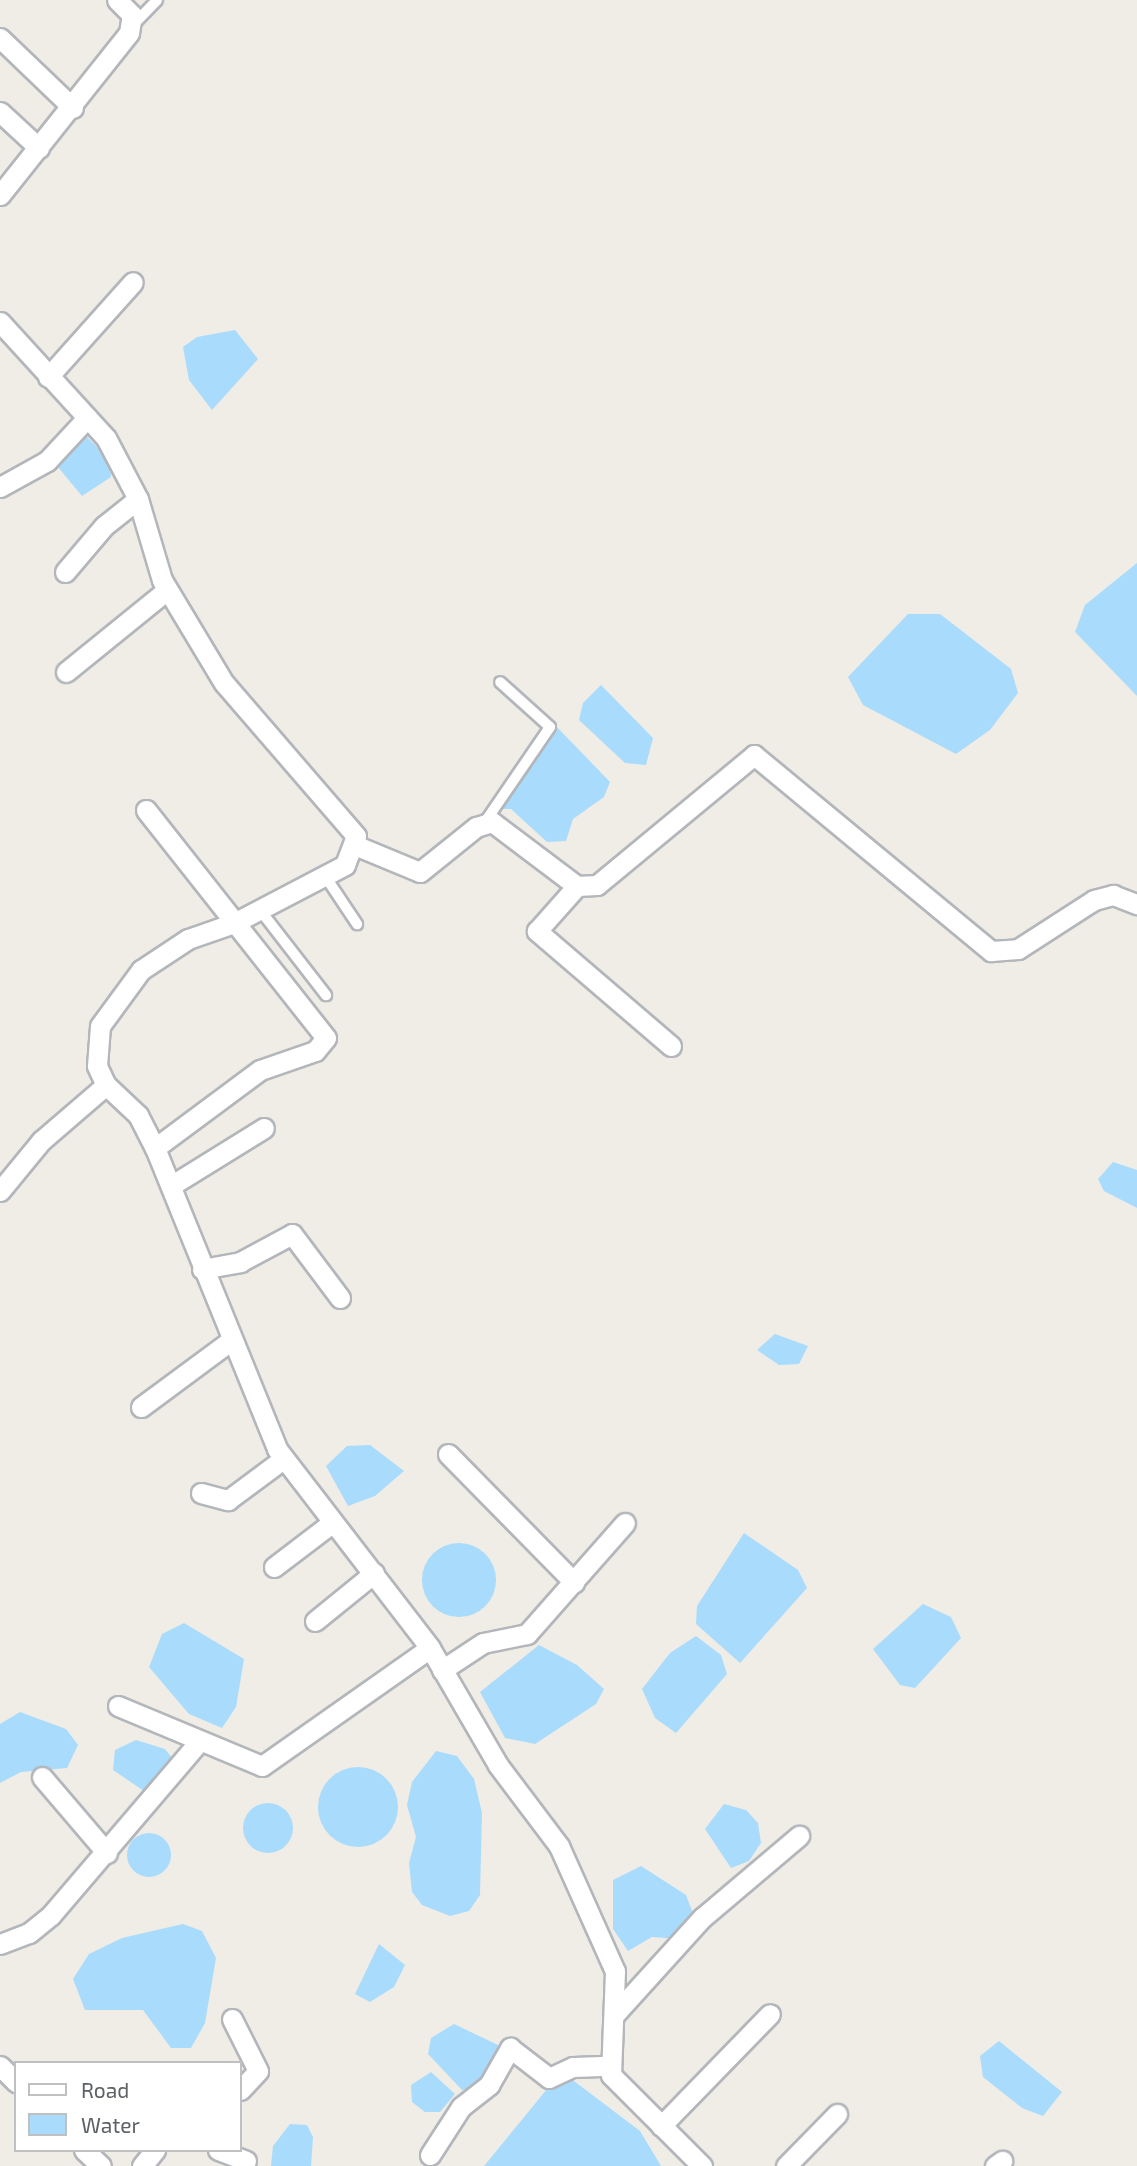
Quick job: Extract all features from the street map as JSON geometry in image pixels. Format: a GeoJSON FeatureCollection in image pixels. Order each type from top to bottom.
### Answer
{"type":"FeatureCollection","features":[{"type":"Feature","properties":{"kind":"street"},"geometry":{"type":"LineString","coordinates":[[0,195],[73,108],[134,24],[117,0]]}},
{"type":"Feature","properties":{"kind":"street"},"geometry":{"type":"LineString","coordinates":[[0,38],[73,108]]}},
{"type":"Feature","properties":{"kind":"street"},"geometry":{"type":"LineString","coordinates":[[0,112],[38,148]]}},
{"type":"Feature","properties":{"kind":"street"},"geometry":{"type":"LineString","coordinates":[[48,377],[133,282]]}},
{"type":"Feature","properties":{"kind":"street"},"geometry":{"type":"LineString","coordinates":[[0,322],[106,438],[138,499],[167,590],[235,700],[352,828],[357,846],[345,865],[234,923],[176,946],[117,996],[97,1039],[97,1066],[106,1085],[138,1115],[155,1148],[172,1185],[229,1342],[283,1459],[430,1648],[498,1765],[559,1846],[613,1962],[614,2015],[609,2066],[615,2081],[701,2165]]}},
{"type":"Feature","properties":{"kind":"street"},"geometry":{"type":"LineString","coordinates":[[0,488],[47,461],[87,418]]}},
{"type":"Feature","properties":{"kind":"street"},"geometry":{"type":"LineString","coordinates":[[65,572],[104,526],[138,499]]}},
{"type":"Feature","properties":{"kind":"street"},"geometry":{"type":"LineString","coordinates":[[66,672],[167,590]]}},
{"type":"Feature","properties":{"kind":"street"},"geometry":{"type":"LineString","coordinates":[[357,846],[420,873],[485,822],[500,826],[576,886],[597,885],[754,755],[991,951],[1018,949],[1094,900],[1112,895],[1137,904]]}},
{"type":"Feature","properties":{"kind":"street"},"geometry":{"type":"LineString","coordinates":[[146,810],[326,1038],[315,1051],[260,1070],[155,1148]]}},
{"type":"Feature","properties":{"kind":"street"},"geometry":{"type":"LineString","coordinates":[[576,886],[540,925],[539,937],[671,1045]]}},
{"type":"Feature","properties":{"kind":"street"},"geometry":{"type":"LineString","coordinates":[[0,1191],[41,1141],[106,1085]]}},
{"type":"Feature","properties":{"kind":"street"},"geometry":{"type":"LineString","coordinates":[[172,1185],[264,1128]]}},
{"type":"Feature","properties":{"kind":"street"},"geometry":{"type":"LineString","coordinates":[[202,1269],[240,1262],[292,1234],[340,1298]]}},
{"type":"Feature","properties":{"kind":"street"},"geometry":{"type":"LineString","coordinates":[[141,1407],[229,1342]]}},
{"type":"Feature","properties":{"kind":"street"},"geometry":{"type":"LineString","coordinates":[[448,1454],[574,1582]]}},
{"type":"Feature","properties":{"kind":"street"},"geometry":{"type":"LineString","coordinates":[[201,1493],[228,1500],[283,1459]]}},
{"type":"Feature","properties":{"kind":"street"},"geometry":{"type":"LineString","coordinates":[[274,1567],[333,1522]]}},
{"type":"Feature","properties":{"kind":"street"},"geometry":{"type":"LineString","coordinates":[[442,1671],[483,1643],[527,1634],[625,1524]]}},
{"type":"Feature","properties":{"kind":"street"},"geometry":{"type":"LineString","coordinates":[[316,1621],[374,1573]]}},
{"type":"Feature","properties":{"kind":"street"},"geometry":{"type":"LineString","coordinates":[[118,1706],[262,1766],[430,1648]]}},
{"type":"Feature","properties":{"kind":"street"},"geometry":{"type":"LineString","coordinates":[[0,1944],[40,1924],[107,1853],[199,1742]]}},
{"type":"Feature","properties":{"kind":"street"},"geometry":{"type":"LineString","coordinates":[[42,1777],[107,1853]]}},
{"type":"Feature","properties":{"kind":"street"},"geometry":{"type":"LineString","coordinates":[[614,2015],[702,1917],[799,1836]]}},
{"type":"Feature","properties":{"kind":"street"},"geometry":{"type":"LineString","coordinates":[[661,2126],[770,2014]]}},
{"type":"Feature","properties":{"kind":"street"},"geometry":{"type":"LineString","coordinates":[[232,2019],[258,2071],[242,2088]]}},
{"type":"Feature","properties":{"kind":"street"},"geometry":{"type":"LineString","coordinates":[[429,2155],[461,2106],[489,2085],[509,2048],[550,2078],[573,2067],[609,2066]]}},
{"type":"Feature","properties":{"kind":"street"},"geometry":{"type":"LineString","coordinates":[[0,2066],[14,2080]]}},
{"type":"Feature","properties":{"kind":"street"},"geometry":{"type":"LineString","coordinates":[[786,2166],[837,2114]]}},
{"type":"Feature","properties":{"kind":"street"},"geometry":{"type":"LineString","coordinates":[[86,2152],[99,2165]]}},
{"type":"Feature","properties":{"kind":"street"},"geometry":{"type":"LineString","coordinates":[[142,2166],[153,2152]]}},
{"type":"Feature","properties":{"kind":"street"},"geometry":{"type":"LineString","coordinates":[[223,2152],[246,2161]]}},
{"type":"Feature","properties":{"kind":"lane"},"geometry":{"type":"LineString","coordinates":[[134,24],[158,0]]}},
{"type":"Feature","properties":{"kind":"lane"},"geometry":{"type":"LineString","coordinates":[[485,822],[550,727],[500,682]]}},
{"type":"Feature","properties":{"kind":"lane"},"geometry":{"type":"LineString","coordinates":[[325,876],[357,924]]}},
{"type":"Feature","properties":{"kind":"lane"},"geometry":{"type":"LineString","coordinates":[[260,910],[326,995]]}},
{"type":"Feature","properties":{"kind":"water"},"geometry":{"type":"Polygon","coordinates":[[[235,330],[258,359],[212,410],[189,380],[183,347],[197,337],[235,330]]]}},
{"type":"Feature","properties":{"kind":"water"},"geometry":{"type":"Polygon","coordinates":[[[79,429],[110,460],[111,477],[82,496],[52,460],[79,429]]]}},
{"type":"Feature","properties":{"kind":"water"},"geometry":{"type":"Polygon","coordinates":[[[1137,563],[1137,696],[1075,632],[1085,605],[1137,563]]]}},
{"type":"Feature","properties":{"kind":"water"},"geometry":{"type":"Polygon","coordinates":[[[908,614],[940,614],[1011,669],[1018,693],[990,730],[956,754],[863,705],[848,677],[908,614]]]}},
{"type":"Feature","properties":{"kind":"water"},"geometry":{"type":"Polygon","coordinates":[[[601,685],[653,738],[646,765],[625,763],[579,720],[583,703],[601,685]]]}},
{"type":"Feature","properties":{"kind":"water"},"geometry":{"type":"Polygon","coordinates":[[[554,724],[610,782],[604,797],[573,819],[566,841],[547,842],[511,809],[497,809],[536,737],[554,724]]]}},
{"type":"Feature","properties":{"kind":"water"},"geometry":{"type":"Polygon","coordinates":[[[1113,1162],[1137,1170],[1137,1208],[1104,1191],[1098,1179],[1113,1162]]]}},
{"type":"Feature","properties":{"kind":"water"},"geometry":{"type":"Polygon","coordinates":[[[775,1334],[808,1346],[799,1364],[779,1365],[757,1350],[775,1334]]]}},
{"type":"Feature","properties":{"kind":"water"},"geometry":{"type":"Polygon","coordinates":[[[370,1445],[404,1471],[375,1496],[348,1506],[326,1466],[347,1446],[370,1445]]]}},
{"type":"Feature","properties":{"kind":"water"},"geometry":{"type":"Polygon","coordinates":[[[744,1533],[798,1570],[807,1588],[740,1663],[696,1624],[697,1606],[744,1533]]]}},
{"type":"Feature","properties":{"kind":"water"},"geometry":{"type":"Polygon","coordinates":[[[452,1543],[466,1543],[480,1549],[490,1559],[496,1580],[494,1594],[480,1611],[466,1617],[452,1617],[438,1611],[428,1601],[422,1587],[422,1573],[428,1559],[438,1549],[452,1543]]]}},
{"type":"Feature","properties":{"kind":"water"},"geometry":{"type":"Polygon","coordinates":[[[923,1604],[951,1617],[961,1638],[915,1688],[900,1685],[873,1649],[923,1604]]]}},
{"type":"Feature","properties":{"kind":"water"},"geometry":{"type":"Polygon","coordinates":[[[184,1623],[244,1659],[236,1707],[222,1728],[189,1714],[149,1667],[162,1634],[184,1623]]]}},
{"type":"Feature","properties":{"kind":"water"},"geometry":{"type":"Polygon","coordinates":[[[696,1636],[721,1655],[727,1674],[676,1733],[655,1718],[642,1689],[670,1653],[696,1636]]]}},
{"type":"Feature","properties":{"kind":"water"},"geometry":{"type":"Polygon","coordinates":[[[539,1645],[577,1665],[604,1689],[596,1704],[535,1744],[505,1738],[480,1692],[539,1645]]]}},
{"type":"Feature","properties":{"kind":"water"},"geometry":{"type":"Polygon","coordinates":[[[20,1712],[66,1729],[78,1745],[67,1768],[21,1772],[0,1783],[0,1724],[20,1712]]]}},
{"type":"Feature","properties":{"kind":"water"},"geometry":{"type":"Polygon","coordinates":[[[136,1740],[165,1749],[175,1762],[147,1793],[113,1770],[115,1750],[136,1740]]]}},
{"type":"Feature","properties":{"kind":"water"},"geometry":{"type":"Polygon","coordinates":[[[436,1751],[457,1756],[474,1779],[482,1813],[480,1895],[469,1911],[450,1916],[422,1905],[412,1892],[409,1863],[416,1837],[407,1805],[412,1782],[436,1751]]]}},
{"type":"Feature","properties":{"kind":"water"},"geometry":{"type":"Polygon","coordinates":[[[358,1767],[373,1770],[386,1779],[395,1792],[398,1807],[395,1822],[386,1835],[373,1844],[358,1847],[343,1844],[330,1835],[321,1822],[318,1807],[321,1792],[330,1779],[343,1770],[358,1767]]]}},
{"type":"Feature","properties":{"kind":"water"},"geometry":{"type":"Polygon","coordinates":[[[268,1803],[286,1810],[293,1828],[286,1846],[268,1853],[250,1846],[243,1828],[250,1810],[268,1803]]]}},
{"type":"Feature","properties":{"kind":"water"},"geometry":{"type":"Polygon","coordinates":[[[724,1804],[746,1810],[758,1823],[761,1843],[749,1861],[731,1868],[705,1829],[724,1804]]]}},
{"type":"Feature","properties":{"kind":"water"},"geometry":{"type":"Polygon","coordinates":[[[149,1833],[165,1839],[171,1855],[165,1871],[149,1877],[133,1871],[127,1855],[133,1839],[149,1833]]]}},
{"type":"Feature","properties":{"kind":"water"},"geometry":{"type":"Polygon","coordinates":[[[641,1866],[686,1895],[694,1916],[681,1939],[652,1937],[628,1951],[613,1929],[613,1880],[641,1866]]]}},
{"type":"Feature","properties":{"kind":"water"},"geometry":{"type":"Polygon","coordinates":[[[183,1924],[202,1931],[216,1958],[205,2023],[191,2048],[171,2048],[143,2010],[85,2010],[73,1979],[89,1954],[122,1938],[183,1924]]]}},
{"type":"Feature","properties":{"kind":"water"},"geometry":{"type":"Polygon","coordinates":[[[379,1944],[405,1965],[394,1987],[370,2002],[355,1994],[379,1944]]]}},
{"type":"Feature","properties":{"kind":"water"},"geometry":{"type":"Polygon","coordinates":[[[454,2024],[498,2045],[502,2061],[487,2086],[462,2090],[428,2054],[431,2038],[454,2024]]]}},
{"type":"Feature","properties":{"kind":"water"},"geometry":{"type":"Polygon","coordinates":[[[999,2041],[1062,2092],[1043,2116],[1022,2108],[983,2077],[980,2056],[999,2041]]]}},
{"type":"Feature","properties":{"kind":"water"},"geometry":{"type":"Polygon","coordinates":[[[431,2072],[455,2094],[440,2112],[425,2112],[412,2102],[411,2085],[431,2072]]]}},
{"type":"Feature","properties":{"kind":"water"},"geometry":{"type":"Polygon","coordinates":[[[566,2075],[640,2131],[661,2166],[484,2166],[556,2078],[566,2075]]]}},
{"type":"Feature","properties":{"kind":"water"},"geometry":{"type":"Polygon","coordinates":[[[290,2124],[307,2125],[313,2137],[311,2166],[271,2166],[273,2146],[290,2124]]]}}]}
